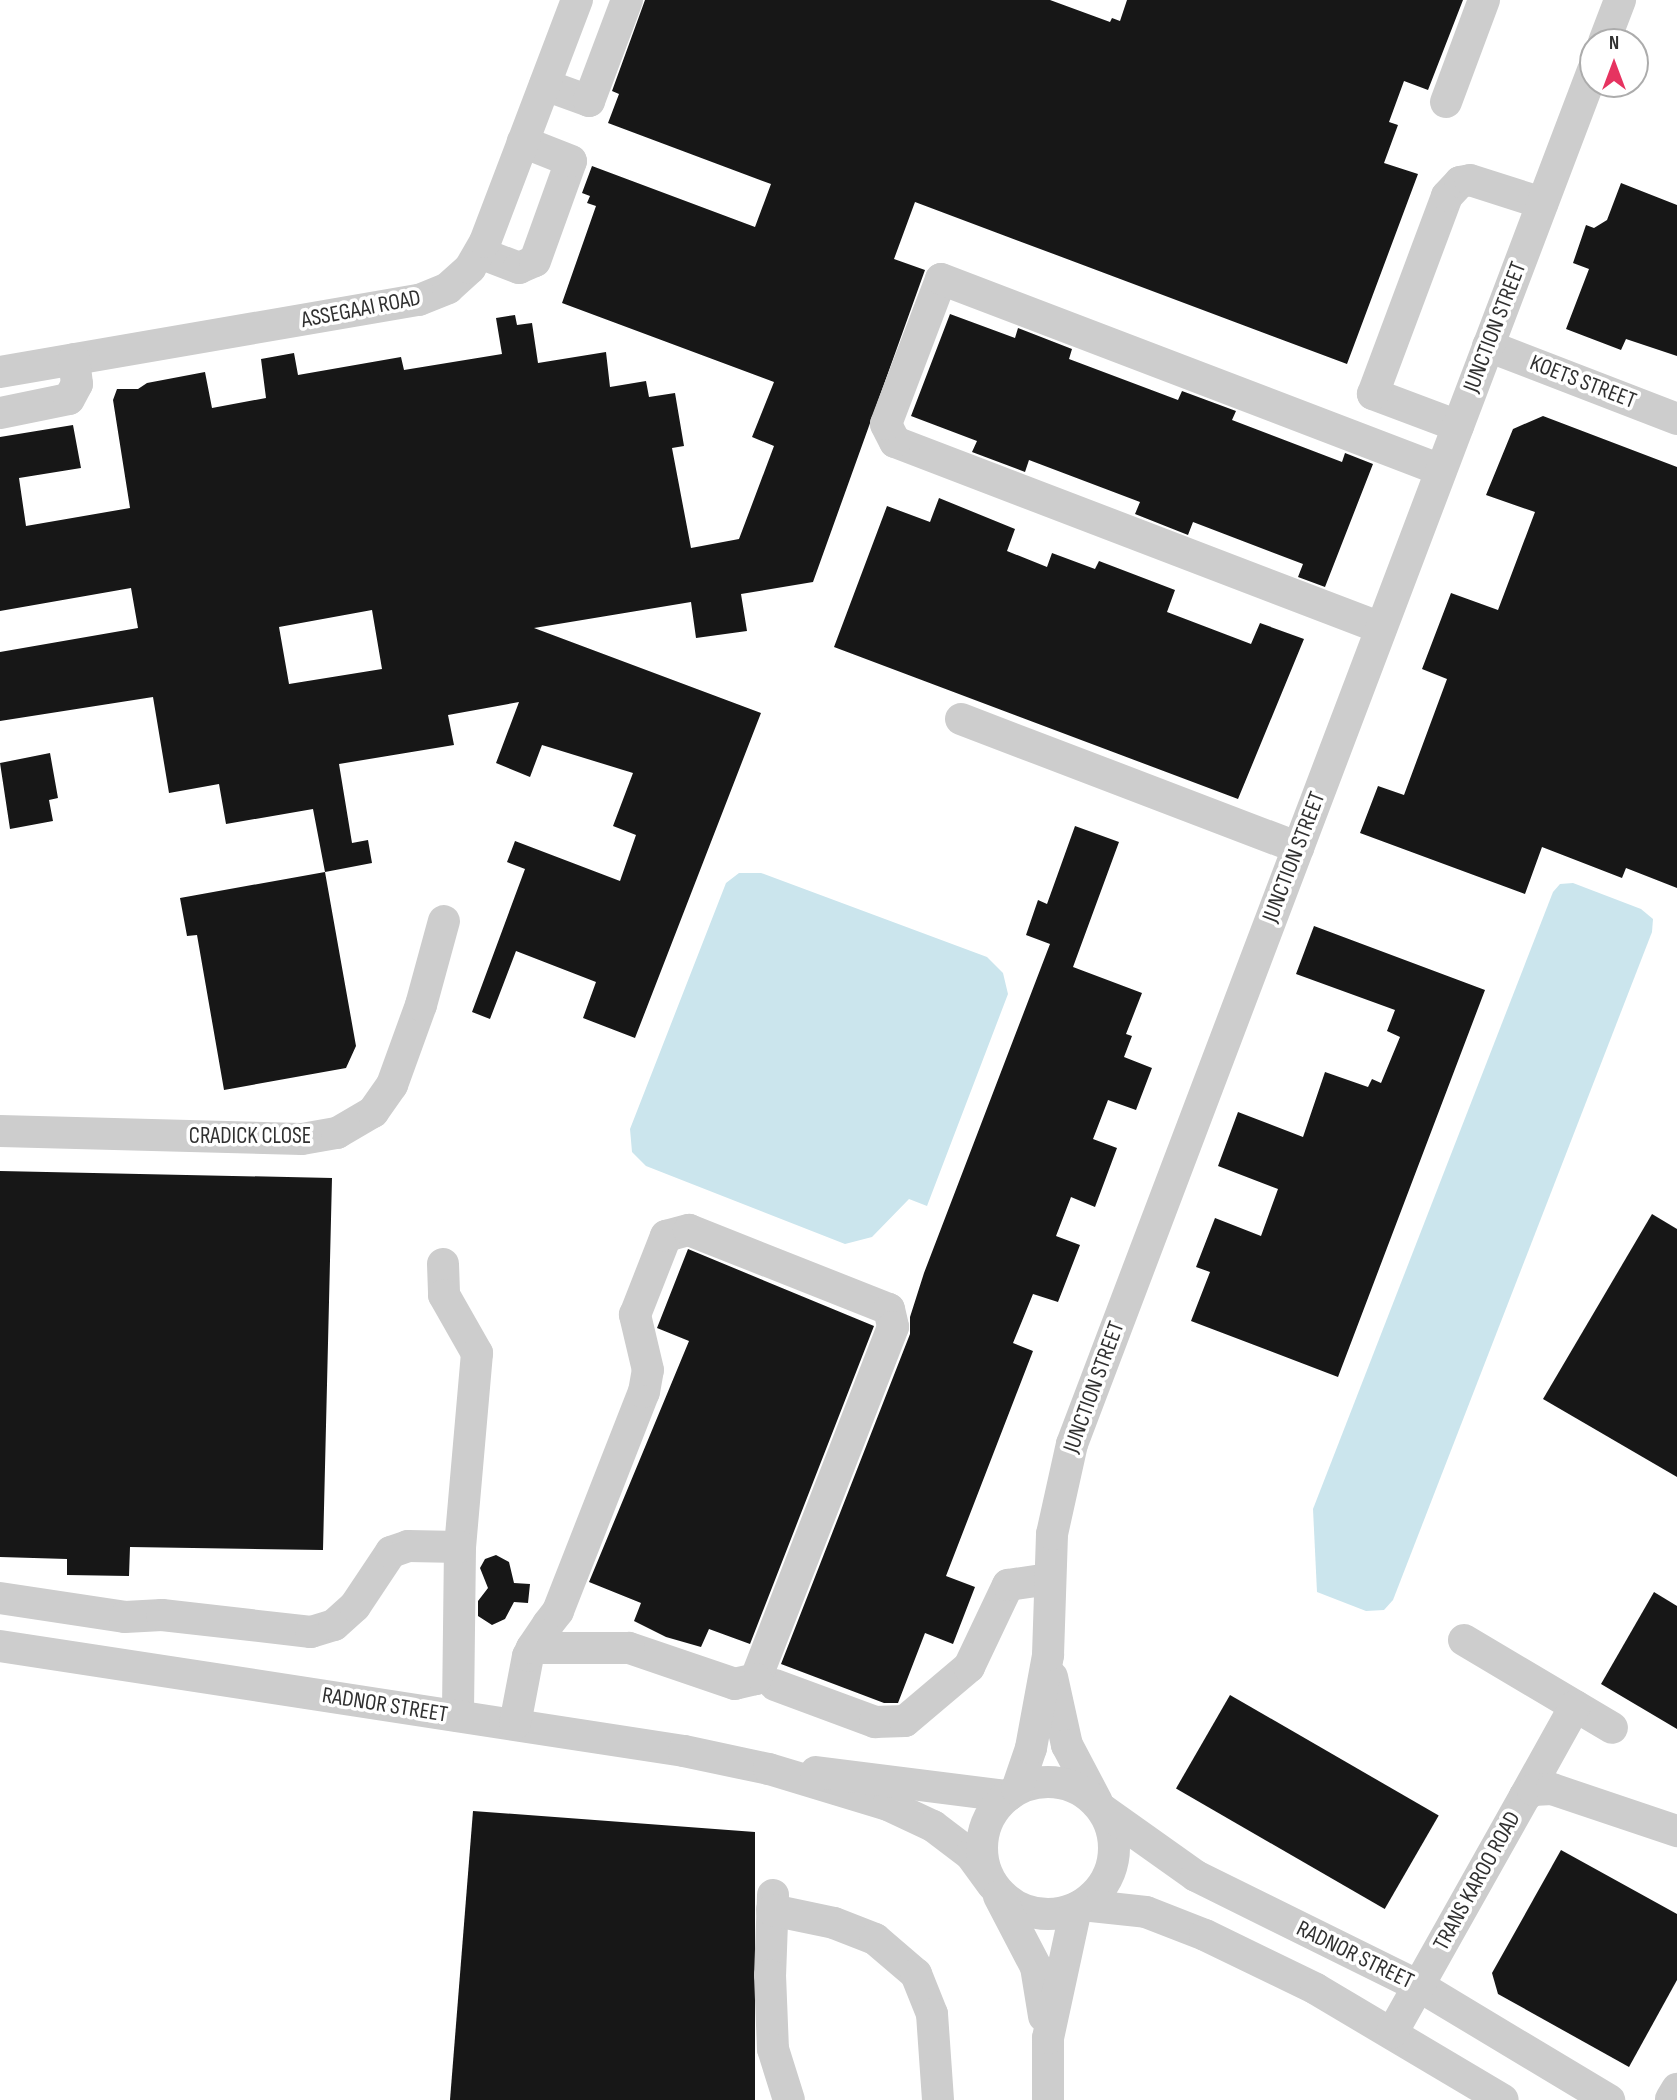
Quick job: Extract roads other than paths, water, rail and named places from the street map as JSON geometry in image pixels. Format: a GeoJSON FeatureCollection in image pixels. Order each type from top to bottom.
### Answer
{"type":"FeatureCollection","features":[{"type":"Feature","properties":{"kind":"street","name":"ASSEGAAI ROAD"},"geometry":{"type":"LineString","coordinates":[[0,372],[419,300],[461,278],[480,253],[578,0]]}},
{"type":"Feature","properties":{"kind":"street"},"geometry":{"type":"LineString","coordinates":[[545,85],[589,101],[627,0]]}},
{"type":"Feature","properties":{"kind":"street"},"geometry":{"type":"LineString","coordinates":[[1446,102],[1484,0]]}},
{"type":"Feature","properties":{"kind":"street"},"geometry":{"type":"LineString","coordinates":[[1609,28],[1620,0]]}},
{"type":"Feature","properties":{"kind":"street","name":"JUNCTION STREET"},"geometry":{"type":"LineString","coordinates":[[1012,1792],[1031,1748],[1048,1655],[1049,1579],[1054,1512],[1072,1444],[1582,98]]}},
{"type":"Feature","properties":{"kind":"street"},"geometry":{"type":"LineString","coordinates":[[480,253],[519,268],[535,261],[571,161],[523,142]]}},
{"type":"Feature","properties":{"kind":"street"},"geometry":{"type":"LineString","coordinates":[[1458,426],[1373,394],[1447,196],[1470,180],[1542,203]]}},
{"type":"Feature","properties":{"kind":"street"},"geometry":{"type":"LineString","coordinates":[[1381,628],[895,442],[886,424],[941,279],[1441,470]]}},
{"type":"Feature","properties":{"kind":"street","name":"KOETS STREET"},"geometry":{"type":"LineString","coordinates":[[1488,346],[1677,419]]}},
{"type":"Feature","properties":{"kind":"street"},"geometry":{"type":"LineString","coordinates":[[0,413],[69,399],[77,384],[74,359]]}},
{"type":"Feature","properties":{"kind":"street"},"geometry":{"type":"LineString","coordinates":[[961,719],[1298,848]]}},
{"type":"Feature","properties":{"kind":"street","name":"CRADICK CLOSE"},"geometry":{"type":"LineString","coordinates":[[0,1131],[302,1139],[347,1128],[373,1112],[392,1085],[421,1005],[444,921]]}},
{"type":"Feature","properties":{"kind":"street"},"geometry":{"type":"LineString","coordinates":[[515,1724],[532,1648],[558,1611],[644,1392],[648,1370],[635,1315],[666,1237],[689,1230],[889,1309],[893,1327],[756,1679],[735,1684],[629,1648],[532,1648]]}},
{"type":"Feature","properties":{"kind":"street"},"geometry":{"type":"LineString","coordinates":[[443,1264],[444,1295],[477,1353],[460,1547],[458,1716]]}},
{"type":"Feature","properties":{"kind":"street"},"geometry":{"type":"LineString","coordinates":[[0,1598],[125,1617],[162,1615],[311,1632],[334,1625],[355,1606],[391,1552],[408,1546],[460,1547]]}},
{"type":"Feature","properties":{"kind":"street"},"geometry":{"type":"LineString","coordinates":[[775,1685],[875,1722],[905,1721],[969,1667],[1008,1585],[1049,1579]]}},
{"type":"Feature","properties":{"kind":"street"},"geometry":{"type":"LineString","coordinates":[[1464,1640],[1612,1728]]}},
{"type":"Feature","properties":{"kind":"street","name":"RADNOR STREET"},"geometry":{"type":"LineString","coordinates":[[0,1646],[515,1724],[769,1769],[864,1775],[1012,1792]]}},
{"type":"Feature","properties":{"kind":"street","name":"JUNCTION STREET"},"geometry":{"type":"LineString","coordinates":[[1048,1655],[1068,1745],[1101,1808]]}},
{"type":"Feature","properties":{"kind":"street"},"geometry":{"type":"LineString","coordinates":[[1525,1796],[1575,1706]]}},
{"type":"Feature","properties":{"kind":"street","name":"RADNOR STREET"},"geometry":{"type":"LineString","coordinates":[[769,1769],[888,1805],[933,1826],[971,1855],[993,1886]]}},
{"type":"Feature","properties":{"kind":"street"},"geometry":{"type":"LineString","coordinates":[[993,1886],[1012,1904],[1032,1913],[1055,1914],[1079,1907],[1096,1894],[1113,1862],[1111,1826],[1101,1808],[1083,1791],[1057,1782],[1012,1792],[995,1807],[982,1837],[981,1853],[993,1886],[1036,1967],[1048,2038],[1048,2100]]}},
{"type":"Feature","properties":{"kind":"street","name":"TRANS KAROO ROAD"},"geometry":{"type":"LineString","coordinates":[[1392,2033],[1525,1796],[1539,1788],[1552,1789],[1677,1831]]}},
{"type":"Feature","properties":{"kind":"street","name":"RADNOR STREET"},"geometry":{"type":"LineString","coordinates":[[1101,1808],[1196,1876],[1419,1986],[1609,2100]]}},
{"type":"Feature","properties":{"kind":"street"},"geometry":{"type":"LineString","coordinates":[[789,2100],[773,2049],[772,1903],[875,1939],[916,1974],[932,2014],[938,2100]]}},
{"type":"Feature","properties":{"kind":"street"},"geometry":{"type":"LineString","coordinates":[[1048,2038],[1079,1907]]}},
{"type":"Feature","properties":{"kind":"street","name":"RADNOR STREET"},"geometry":{"type":"LineString","coordinates":[[1079,1907],[1136,1910],[1173,1921],[1316,1989],[1503,2100]]}},
{"type":"Feature","properties":{"kind":"water"},"geometry":{"type":"Polygon","coordinates":[[[739,873],[761,873],[987,957],[1003,973],[1008,994],[927,1206],[909,1199],[872,1237],[845,1244],[646,1166],[632,1152],[630,1129],[726,883],[739,873]]]}},
{"type":"Feature","properties":{"kind":"water"},"geometry":{"type":"Polygon","coordinates":[[[1573,883],[1641,909],[1653,919],[1652,932],[1393,1600],[1384,1610],[1366,1611],[1317,1592],[1313,1509],[1553,892],[1560,884],[1573,883]]]}}]}
